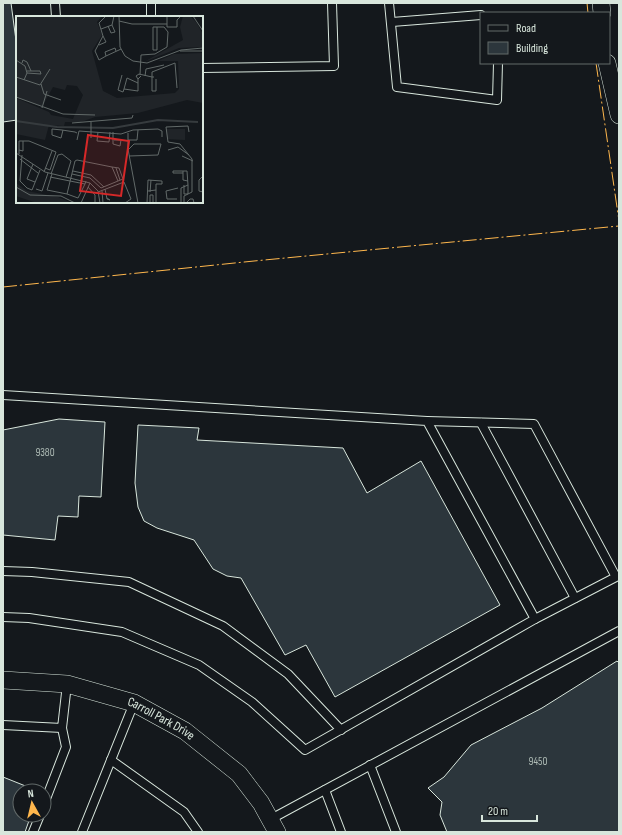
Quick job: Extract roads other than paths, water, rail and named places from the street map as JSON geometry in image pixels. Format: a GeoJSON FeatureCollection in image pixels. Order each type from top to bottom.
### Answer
{"type":"FeatureCollection","features":[{"type":"Feature","properties":{"kind":"street"},"geometry":{"type":"LineString","coordinates":[[607,64],[619,115]]}},
{"type":"Feature","properties":{"kind":"street","name":"Carroll Park Drive"},"geometry":{"type":"LineString","coordinates":[[3,680],[67,684],[134,703],[185,731],[239,774],[261,803],[274,826]]}},
{"type":"Feature","properties":{"kind":"lane"},"geometry":{"type":"LineString","coordinates":[[55,3],[56,16]]}},
{"type":"Feature","properties":{"kind":"lane"},"geometry":{"type":"LineString","coordinates":[[151,3],[151,16]]}},
{"type":"Feature","properties":{"kind":"lane"},"geometry":{"type":"LineString","coordinates":[[203,68],[334,66],[332,3]]}},
{"type":"Feature","properties":{"kind":"lane"},"geometry":{"type":"LineString","coordinates":[[389,3],[397,87],[497,100],[498,64]]}},
{"type":"Feature","properties":{"kind":"lane"},"geometry":{"type":"LineString","coordinates":[[392,22],[480,15]]}},
{"type":"Feature","properties":{"kind":"lane"},"geometry":{"type":"LineString","coordinates":[[3,395],[427,421],[534,424],[616,577],[535,619],[305,750],[252,702],[199,665],[122,632],[29,618],[3,617]]}},
{"type":"Feature","properties":{"kind":"lane"},"geometry":{"type":"LineString","coordinates":[[427,421],[535,619]]}},
{"type":"Feature","properties":{"kind":"lane"},"geometry":{"type":"LineString","coordinates":[[481,423],[575,598]]}},
{"type":"Feature","properties":{"kind":"lane"},"geometry":{"type":"LineString","coordinates":[[3,571],[32,572],[129,582],[151,592],[223,626],[288,674],[341,730]]}},
{"type":"Feature","properties":{"kind":"lane"},"geometry":{"type":"LineString","coordinates":[[274,826],[325,790],[619,631]]}},
{"type":"Feature","properties":{"kind":"lane"},"geometry":{"type":"LineString","coordinates":[[52,783],[66,747],[62,728],[67,684]]}},
{"type":"Feature","properties":{"kind":"lane"},"geometry":{"type":"LineString","coordinates":[[82,832],[134,703]]}},
{"type":"Feature","properties":{"kind":"lane"},"geometry":{"type":"LineString","coordinates":[[3,725],[62,728]]}},
{"type":"Feature","properties":{"kind":"lane"},"geometry":{"type":"LineString","coordinates":[[111,760],[184,812],[198,832]]}},
{"type":"Feature","properties":{"kind":"lane"},"geometry":{"type":"LineString","coordinates":[[370,765],[396,832]]}},
{"type":"Feature","properties":{"kind":"lane"},"geometry":{"type":"LineString","coordinates":[[325,790],[341,832]]}}]}
